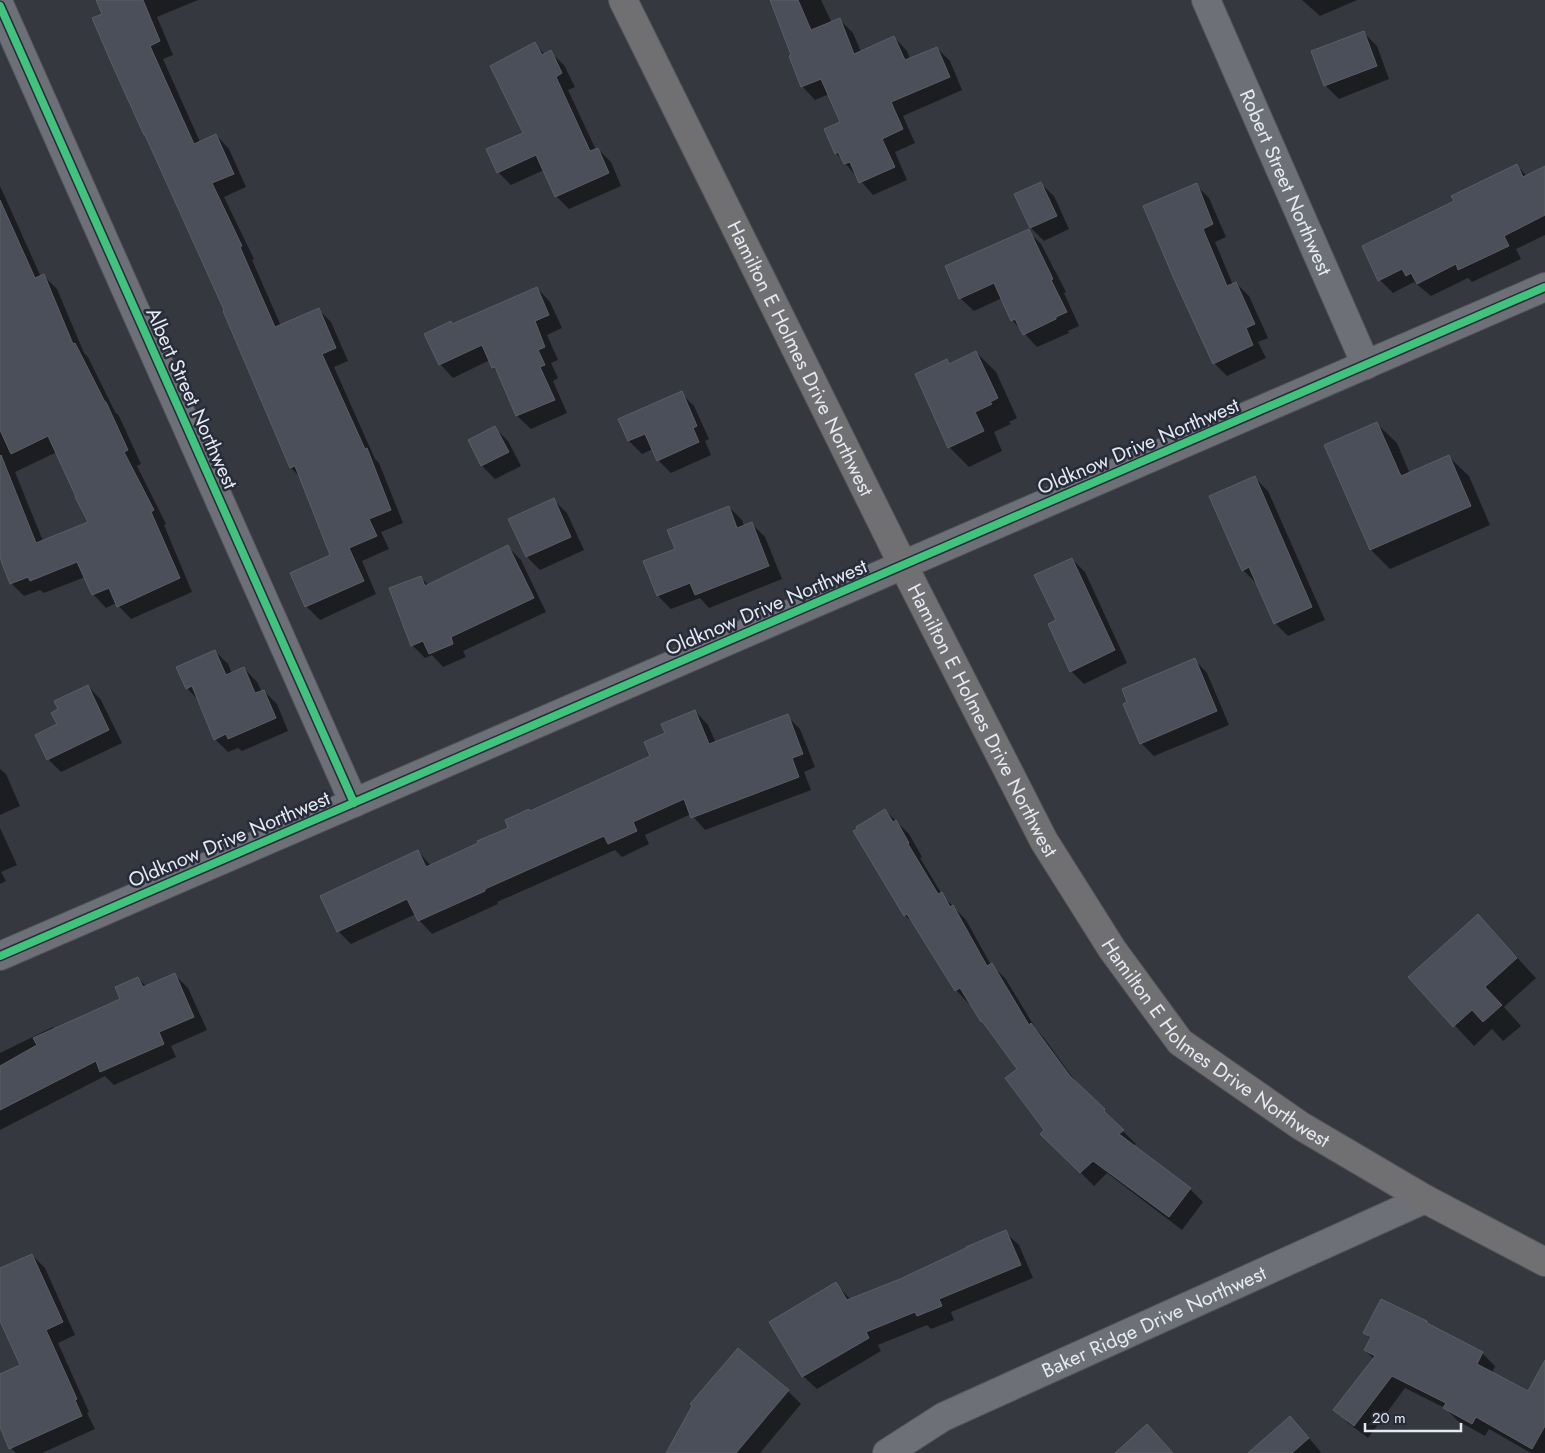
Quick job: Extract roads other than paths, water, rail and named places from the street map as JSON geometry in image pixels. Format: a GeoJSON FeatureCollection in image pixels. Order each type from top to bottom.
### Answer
{"type":"FeatureCollection","features":[{"type":"Feature","properties":{"kind":"main road","name":"Hamilton E Holmes Drive Northwest"},"geometry":{"type":"LineString","coordinates":[[623,0],[904,565],[1044,841],[1112,949],[1180,1042],[1301,1126],[1425,1199],[1545,1262]]}},
{"type":"Feature","properties":{"kind":"street","name":"Robert Street Northwest"},"geometry":{"type":"LineString","coordinates":[[1206,0],[1366,365]]}},
{"type":"Feature","properties":{"kind":"street","name":"Albert Street Northwest"},"geometry":{"type":"LineString","coordinates":[[0,6],[354,803]]}},
{"type":"Feature","properties":{"kind":"street","name":"Oldknow Drive Northwest"},"geometry":{"type":"LineString","coordinates":[[0,956],[1545,287]]}},
{"type":"Feature","properties":{"kind":"street","name":"Baker Ridge Drive Northwest"},"geometry":{"type":"LineString","coordinates":[[887,1453],[943,1417],[1425,1199]]}}]}
